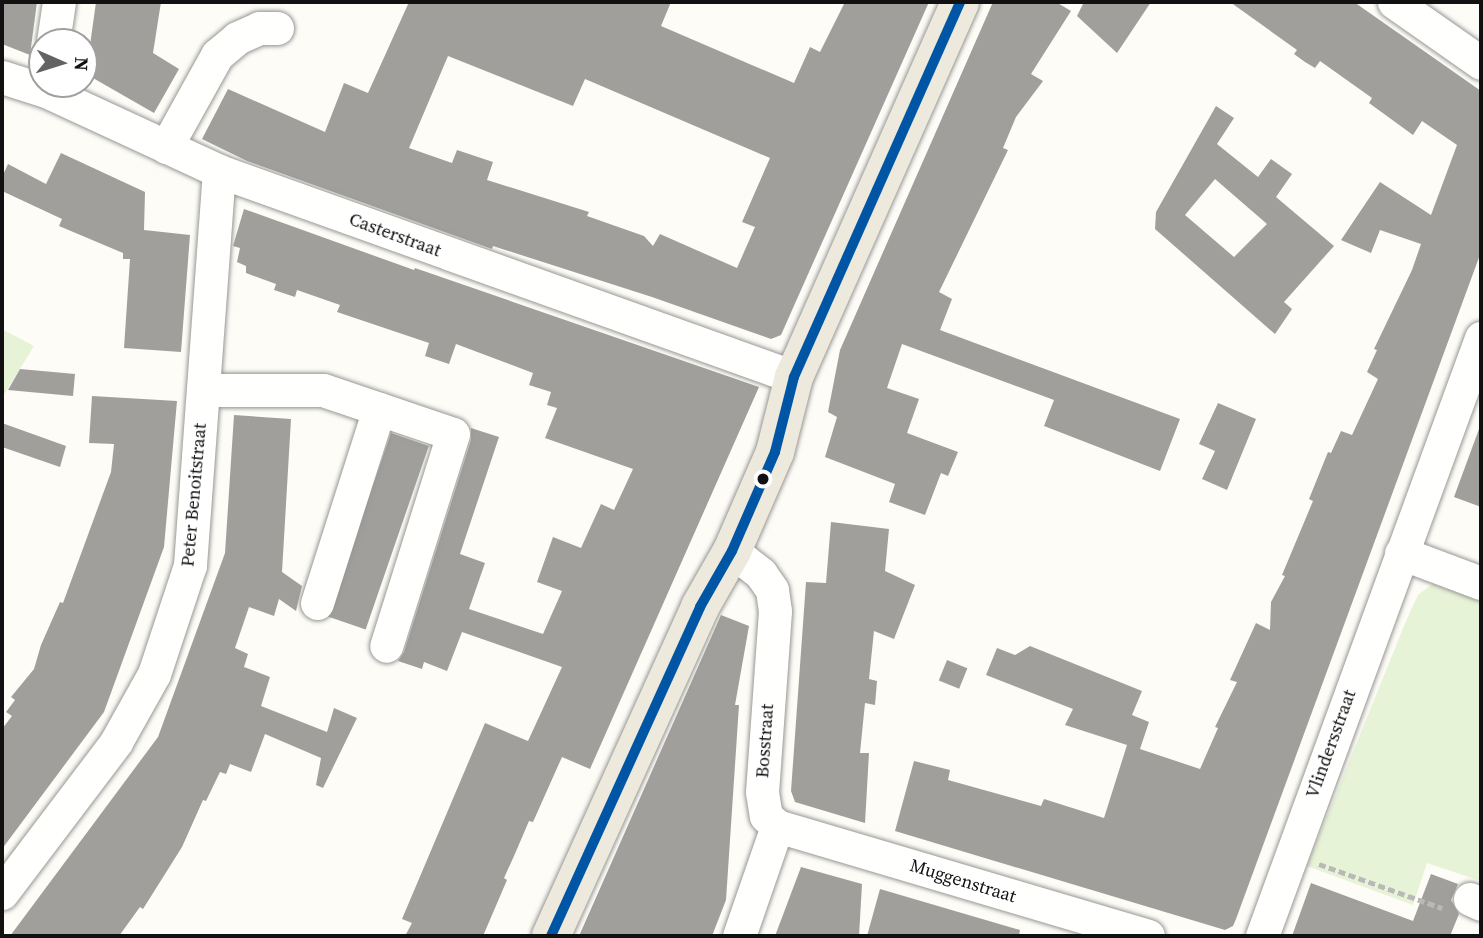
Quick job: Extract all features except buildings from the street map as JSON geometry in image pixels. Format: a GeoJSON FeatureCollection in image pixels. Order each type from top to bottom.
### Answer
{"type":"FeatureCollection","features":[{"type":"Feature","properties":{"kind":"main road"},"geometry":{"type":"LineString","coordinates":[[551,936],[700,607],[732,551],[775,452],[794,377],[960,2]]}},
{"type":"Feature","properties":{"kind":"street"},"geometry":{"type":"LineString","coordinates":[[55,28],[59,2]]}},
{"type":"Feature","properties":{"kind":"street"},"geometry":{"type":"LineString","coordinates":[[1394,2],[1481,63]]}},
{"type":"Feature","properties":{"kind":"street"},"geometry":{"type":"LineString","coordinates":[[166,146],[217,55],[237,38],[259,28],[276,29]]}},
{"type":"Feature","properties":{"kind":"street","name":"Casterstraat"},"geometry":{"type":"LineString","coordinates":[[2,77],[28,83]]}},
{"type":"Feature","properties":{"kind":"street","name":"Casterstraat"},"geometry":{"type":"LineString","coordinates":[[68,98],[219,171],[794,377]]}},
{"type":"Feature","properties":{"kind":"street","name":"Peter Benoitstraat"},"geometry":{"type":"LineString","coordinates":[[2,893],[116,742],[154,674],[190,565],[219,171]]}},
{"type":"Feature","properties":{"kind":"street","name":"Vlindersstraat"},"geometry":{"type":"LineString","coordinates":[[1262,936],[1481,338]]}},
{"type":"Feature","properties":{"kind":"street"},"geometry":{"type":"LineString","coordinates":[[203,390],[323,390],[453,434],[386,646]]}},
{"type":"Feature","properties":{"kind":"street"},"geometry":{"type":"LineString","coordinates":[[317,603],[379,409]]}},
{"type":"Feature","properties":{"kind":"street","name":"Bosstraat"},"geometry":{"type":"LineString","coordinates":[[732,551],[761,574],[772,590],[775,611],[762,792],[766,816],[777,826]]}},
{"type":"Feature","properties":{"kind":"street"},"geometry":{"type":"LineString","coordinates":[[1401,553],[1481,583]]}},
{"type":"Feature","properties":{"kind":"street"},"geometry":{"type":"LineString","coordinates":[[739,936],[777,826]]}},
{"type":"Feature","properties":{"kind":"street","name":"Muggenstraat"},"geometry":{"type":"LineString","coordinates":[[777,826],[1148,936]]}},
{"type":"Feature","properties":{"kind":"path"},"geometry":{"type":"LineString","coordinates":[[1292,855],[1465,904]]}},
{"type":"Feature","properties":{"kind":"green space"},"geometry":{"type":"Polygon","coordinates":[[[2,329],[34,346],[2,398],[2,329]]]}},
{"type":"Feature","properties":{"kind":"green space"},"geometry":{"type":"Polygon","coordinates":[[[1435,582],[1481,597],[1481,881],[1427,863],[1413,905],[1307,866],[1406,621],[1418,595],[1435,582]]]}},
{"type":"Feature","properties":{"kind":"transit line"},"geometry":{"type":"LineString","coordinates":[[551,936],[700,607],[732,551],[775,452],[794,377],[960,2]]}}]}
